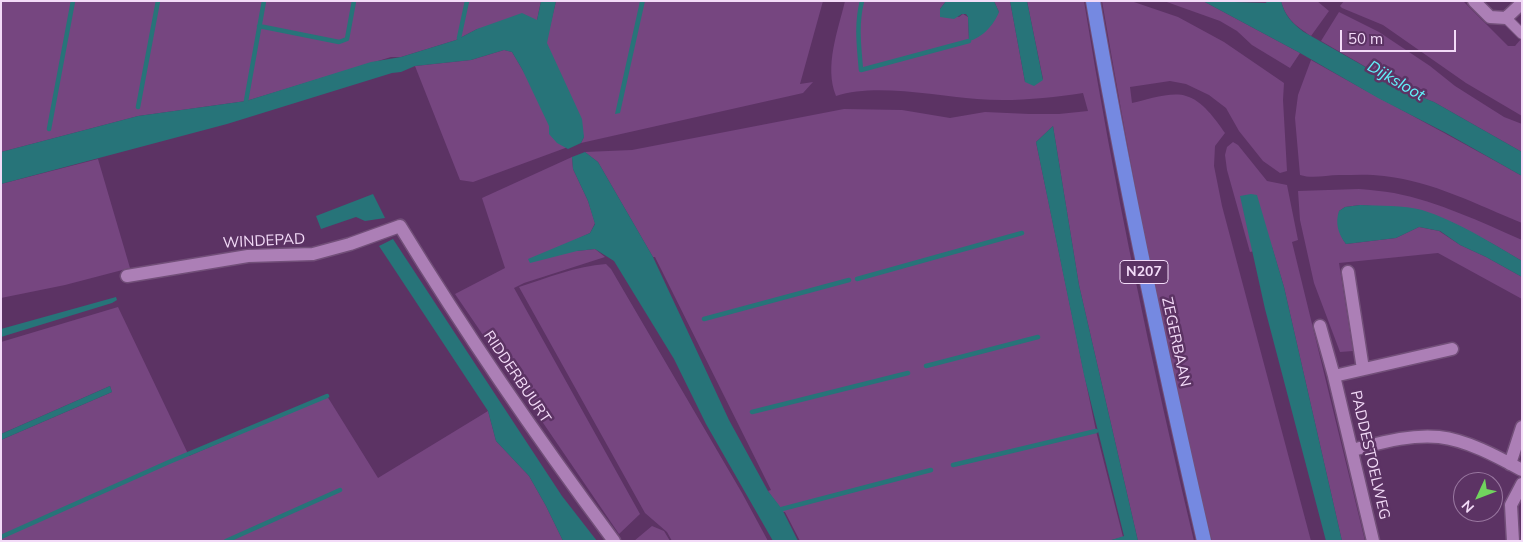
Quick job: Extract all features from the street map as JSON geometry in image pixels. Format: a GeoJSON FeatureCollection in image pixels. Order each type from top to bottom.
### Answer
{"type":"FeatureCollection","features":[{"type":"Feature","properties":{"kind":"main road","name":"ZEGERBAAN"},"geometry":{"type":"LineString","coordinates":[[1093,1],[1109,95],[1157,335],[1204,541]]}},
{"type":"Feature","properties":{"kind":"street"},"geometry":{"type":"LineString","coordinates":[[1474,1],[1490,17],[1506,18],[1522,34]]}},
{"type":"Feature","properties":{"kind":"street"},"geometry":{"type":"LineString","coordinates":[[1506,18],[1522,3]]}},
{"type":"Feature","properties":{"kind":"street","name":"WINDEPAD"},"geometry":{"type":"LineString","coordinates":[[127,276],[240,256],[313,254],[338,248],[400,226]]}},
{"type":"Feature","properties":{"kind":"street","name":"RIDDERBUURT"},"geometry":{"type":"LineString","coordinates":[[400,226],[445,301],[560,470],[614,541]]}},
{"type":"Feature","properties":{"kind":"street","name":"PADDESTOELWEG"},"geometry":{"type":"LineString","coordinates":[[1348,272],[1364,369]]}},
{"type":"Feature","properties":{"kind":"street","name":"PADDESTOELWEG"},"geometry":{"type":"LineString","coordinates":[[1320,326],[1374,541]]}},
{"type":"Feature","properties":{"kind":"street","name":"PADDESTOELWEG"},"geometry":{"type":"LineString","coordinates":[[1334,376],[1452,349]]}},
{"type":"Feature","properties":{"kind":"street"},"geometry":{"type":"LineString","coordinates":[[1510,464],[1522,427]]}},
{"type":"Feature","properties":{"kind":"street"},"geometry":{"type":"LineString","coordinates":[[1352,450],[1412,437],[1440,437],[1474,447],[1522,470]]}},
{"type":"Feature","properties":{"kind":"street"},"geometry":{"type":"LineString","coordinates":[[1513,541],[1510,505],[1522,484]]}},
{"type":"Feature","properties":{"kind":"shaded area"},"geometry":{"type":"Polygon","coordinates":[[[1,1],[541,1],[537,20],[477,29],[456,40],[401,57],[391,57],[246,101],[138,116],[1,152],[1,1]]]}},
{"type":"Feature","properties":{"kind":"shaded area"},"geometry":{"type":"Polygon","coordinates":[[[541,1],[556,1],[547,43],[582,119],[584,137],[581,143],[568,149],[557,143],[549,134],[549,126],[522,69],[512,52],[504,50],[471,60],[415,66],[401,72],[392,73],[227,124],[1,184],[1,152],[138,116],[246,101],[371,62],[401,57],[456,40],[477,29],[522,13],[537,20],[541,1]]]}},
{"type":"Feature","properties":{"kind":"shaded area"},"geometry":{"type":"Polygon","coordinates":[[[556,1],[823,1],[800,84],[813,82],[803,93],[581,143],[584,137],[546,43],[556,1]]]}},
{"type":"Feature","properties":{"kind":"shaded area"},"geometry":{"type":"Polygon","coordinates":[[[640,1],[645,1],[620,113],[615,114],[640,1]]]}},
{"type":"Feature","properties":{"kind":"shaded area"},"geometry":{"type":"Polygon","coordinates":[[[845,1],[946,1],[940,9],[959,17],[963,14],[968,17],[969,41],[999,12],[994,1],[1010,1],[1025,82],[1043,79],[1027,1],[1084,1],[1107,137],[1134,272],[1194,541],[1138,541],[1079,285],[1053,126],[1036,142],[1096,431],[1123,537],[1108,541],[800,541],[785,512],[783,512],[768,491],[771,490],[655,257],[653,257],[598,162],[585,152],[632,150],[844,109],[902,110],[950,118],[985,112],[1059,114],[1088,111],[1083,93],[1017,100],[977,99],[887,90],[852,92],[836,96],[831,73],[833,49],[845,1]]]}},
{"type":"Feature","properties":{"kind":"shaded area"},"geometry":{"type":"Polygon","coordinates":[[[946,1],[994,1],[999,12],[987,30],[969,41],[968,17],[966,14],[962,14],[954,19],[940,17],[940,9],[946,1]]]}},
{"type":"Feature","properties":{"kind":"shaded area"},"geometry":{"type":"Polygon","coordinates":[[[1010,1],[1027,1],[1043,80],[1034,86],[1025,82],[1010,1]]]}},
{"type":"Feature","properties":{"kind":"shaded area"},"geometry":{"type":"Polygon","coordinates":[[[1102,1],[1131,1],[1178,17],[1224,42],[1284,83],[1283,100],[1287,171],[1280,173],[1263,161],[1239,131],[1226,108],[1209,95],[1186,84],[1170,81],[1130,87],[1132,103],[1159,96],[1180,95],[1192,98],[1208,111],[1225,133],[1215,146],[1214,166],[1222,206],[1311,541],[1212,541],[1180,407],[1152,272],[1102,1]]]}},
{"type":"Feature","properties":{"kind":"shaded area"},"geometry":{"type":"Polygon","coordinates":[[[1164,1],[1203,1],[1300,53],[1290,68],[1252,45],[1237,31],[1220,21],[1164,1]]]}},
{"type":"Feature","properties":{"kind":"shaded area"},"geometry":{"type":"Polygon","coordinates":[[[1203,1],[1266,3],[1267,1],[1281,1],[1290,19],[1304,32],[1411,93],[1434,102],[1522,152],[1522,176],[1446,133],[1378,98],[1300,53],[1203,1]]]}},
{"type":"Feature","properties":{"kind":"shaded area"},"geometry":{"type":"Polygon","coordinates":[[[1281,1],[1317,1],[1329,11],[1311,36],[1292,22],[1281,1]]]}},
{"type":"Feature","properties":{"kind":"shaded area"},"geometry":{"type":"Polygon","coordinates":[[[1344,1],[1463,1],[1508,46],[1515,46],[1521,39],[1522,116],[1466,83],[1383,25],[1342,8],[1340,6],[1344,1]]]}},
{"type":"Feature","properties":{"kind":"shaded area"},"geometry":{"type":"Polygon","coordinates":[[[1339,12],[1379,32],[1430,66],[1455,86],[1504,117],[1522,124],[1522,152],[1434,102],[1411,93],[1321,41],[1339,12]]]}},
{"type":"Feature","properties":{"kind":"shaded area"},"geometry":{"type":"Polygon","coordinates":[[[504,50],[512,52],[568,147],[473,182],[460,180],[415,66],[471,60],[504,50]]]}},
{"type":"Feature","properties":{"kind":"shaded area"},"geometry":{"type":"Polygon","coordinates":[[[1311,60],[1522,176],[1522,223],[1437,188],[1402,179],[1373,175],[1315,177],[1300,175],[1295,118],[1298,95],[1311,60]]]}},
{"type":"Feature","properties":{"kind":"shaded area"},"geometry":{"type":"Polygon","coordinates":[[[1053,126],[1079,285],[1138,541],[1108,541],[1124,536],[1084,375],[1036,142],[1053,126]]]}},
{"type":"Feature","properties":{"kind":"shaded area"},"geometry":{"type":"Polygon","coordinates":[[[1233,142],[1238,145],[1267,181],[1287,185],[1298,240],[1292,242],[1365,541],[1342,541],[1284,287],[1272,247],[1250,252],[1227,170],[1225,155],[1227,147],[1233,142]]]}},
{"type":"Feature","properties":{"kind":"shaded area"},"geometry":{"type":"Polygon","coordinates":[[[585,152],[598,162],[653,257],[729,420],[768,491],[782,509],[798,541],[773,541],[706,424],[674,359],[614,261],[595,249],[577,251],[530,263],[528,259],[590,233],[595,224],[588,201],[573,169],[572,157],[585,152]]]}},
{"type":"Feature","properties":{"kind":"shaded area"},"geometry":{"type":"Polygon","coordinates":[[[572,157],[573,169],[588,201],[595,223],[590,233],[575,240],[577,251],[595,249],[605,257],[524,283],[514,288],[640,514],[619,534],[455,294],[505,268],[482,198],[572,157]]]}},
{"type":"Feature","properties":{"kind":"shaded area"},"geometry":{"type":"Polygon","coordinates":[[[98,159],[130,268],[65,285],[1,298],[1,184],[98,159]]]}},
{"type":"Feature","properties":{"kind":"shaded area"},"geometry":{"type":"Polygon","coordinates":[[[1359,189],[1411,197],[1460,213],[1507,233],[1522,240],[1522,261],[1453,223],[1420,210],[1360,205],[1345,207],[1339,211],[1339,228],[1346,244],[1396,238],[1419,227],[1439,231],[1460,245],[1522,277],[1522,299],[1438,253],[1339,263],[1353,351],[1340,352],[1314,283],[1300,220],[1298,191],[1359,189]]]}},
{"type":"Feature","properties":{"kind":"shaded area"},"geometry":{"type":"Polygon","coordinates":[[[373,194],[385,218],[365,221],[356,217],[321,229],[316,216],[373,194]]]}},
{"type":"Feature","properties":{"kind":"shaded area"},"geometry":{"type":"Polygon","coordinates":[[[1257,195],[1284,287],[1342,541],[1326,541],[1265,309],[1240,196],[1257,195]]]}},
{"type":"Feature","properties":{"kind":"shaded area"},"geometry":{"type":"Polygon","coordinates":[[[1360,205],[1415,208],[1448,220],[1473,232],[1522,261],[1522,277],[1460,245],[1440,231],[1419,227],[1396,238],[1346,244],[1338,228],[1339,211],[1345,207],[1360,205]]]}},
{"type":"Feature","properties":{"kind":"shaded area"},"geometry":{"type":"Polygon","coordinates":[[[393,239],[562,496],[597,541],[563,541],[529,476],[496,441],[488,411],[379,246],[393,239]]]}},
{"type":"Feature","properties":{"kind":"shaded area"},"geometry":{"type":"Polygon","coordinates":[[[606,264],[611,269],[768,541],[672,541],[667,532],[645,513],[519,287],[573,270],[606,264]]]}},
{"type":"Feature","properties":{"kind":"shaded area"},"geometry":{"type":"Polygon","coordinates":[[[116,297],[117,300],[112,303],[1,337],[1,329],[116,297]]]}},
{"type":"Feature","properties":{"kind":"shaded area"},"geometry":{"type":"Polygon","coordinates":[[[118,307],[189,456],[327,396],[378,478],[488,411],[496,441],[529,476],[563,541],[1,541],[1,440],[112,392],[110,386],[1,434],[1,342],[118,307]]]}},
{"type":"Feature","properties":{"kind":"shaded area"},"geometry":{"type":"Polygon","coordinates":[[[110,386],[112,392],[1,440],[1,434],[110,386]]]}},
{"type":"Feature","properties":{"kind":"shaded area"},"geometry":{"type":"Polygon","coordinates":[[[652,526],[664,531],[670,541],[634,541],[652,526]]]}},
{"type":"Feature","properties":{"kind":"waterway"},"geometry":{"type":"LineString","coordinates":[[49,129],[73,1]]}},
{"type":"Feature","properties":{"kind":"waterway"},"geometry":{"type":"LineString","coordinates":[[138,107],[158,1]]}},
{"type":"Feature","properties":{"kind":"waterway"},"geometry":{"type":"LineString","coordinates":[[246,101],[264,1]]}},
{"type":"Feature","properties":{"kind":"waterway"},"geometry":{"type":"LineString","coordinates":[[259,26],[339,42],[347,39],[354,1]]}},
{"type":"Feature","properties":{"kind":"waterway"},"geometry":{"type":"LineString","coordinates":[[459,38],[467,1]]}},
{"type":"Feature","properties":{"kind":"waterway"},"geometry":{"type":"LineString","coordinates":[[862,1],[859,27],[861,70],[969,41]]}},
{"type":"Feature","properties":{"kind":"waterway"},"geometry":{"type":"LineString","coordinates":[[857,279],[1022,233]]}},
{"type":"Feature","properties":{"kind":"waterway"},"geometry":{"type":"LineString","coordinates":[[704,319],[849,280]]}},
{"type":"Feature","properties":{"kind":"waterway"},"geometry":{"type":"LineString","coordinates":[[926,366],[1038,337]]}},
{"type":"Feature","properties":{"kind":"waterway"},"geometry":{"type":"LineString","coordinates":[[752,412],[908,373]]}},
{"type":"Feature","properties":{"kind":"waterway"},"geometry":{"type":"LineString","coordinates":[[1,537],[169,462],[327,396]]}},
{"type":"Feature","properties":{"kind":"waterway"},"geometry":{"type":"LineString","coordinates":[[953,465],[1096,431]]}},
{"type":"Feature","properties":{"kind":"waterway"},"geometry":{"type":"LineString","coordinates":[[782,509],[931,470]]}},
{"type":"Feature","properties":{"kind":"waterway"},"geometry":{"type":"LineString","coordinates":[[226,541],[340,490]]}},
{"type":"Feature","properties":{"kind":"water label","name":"Dijksloot"},"geometry":{"type":"Point","coordinates":[1396,81]}}]}
